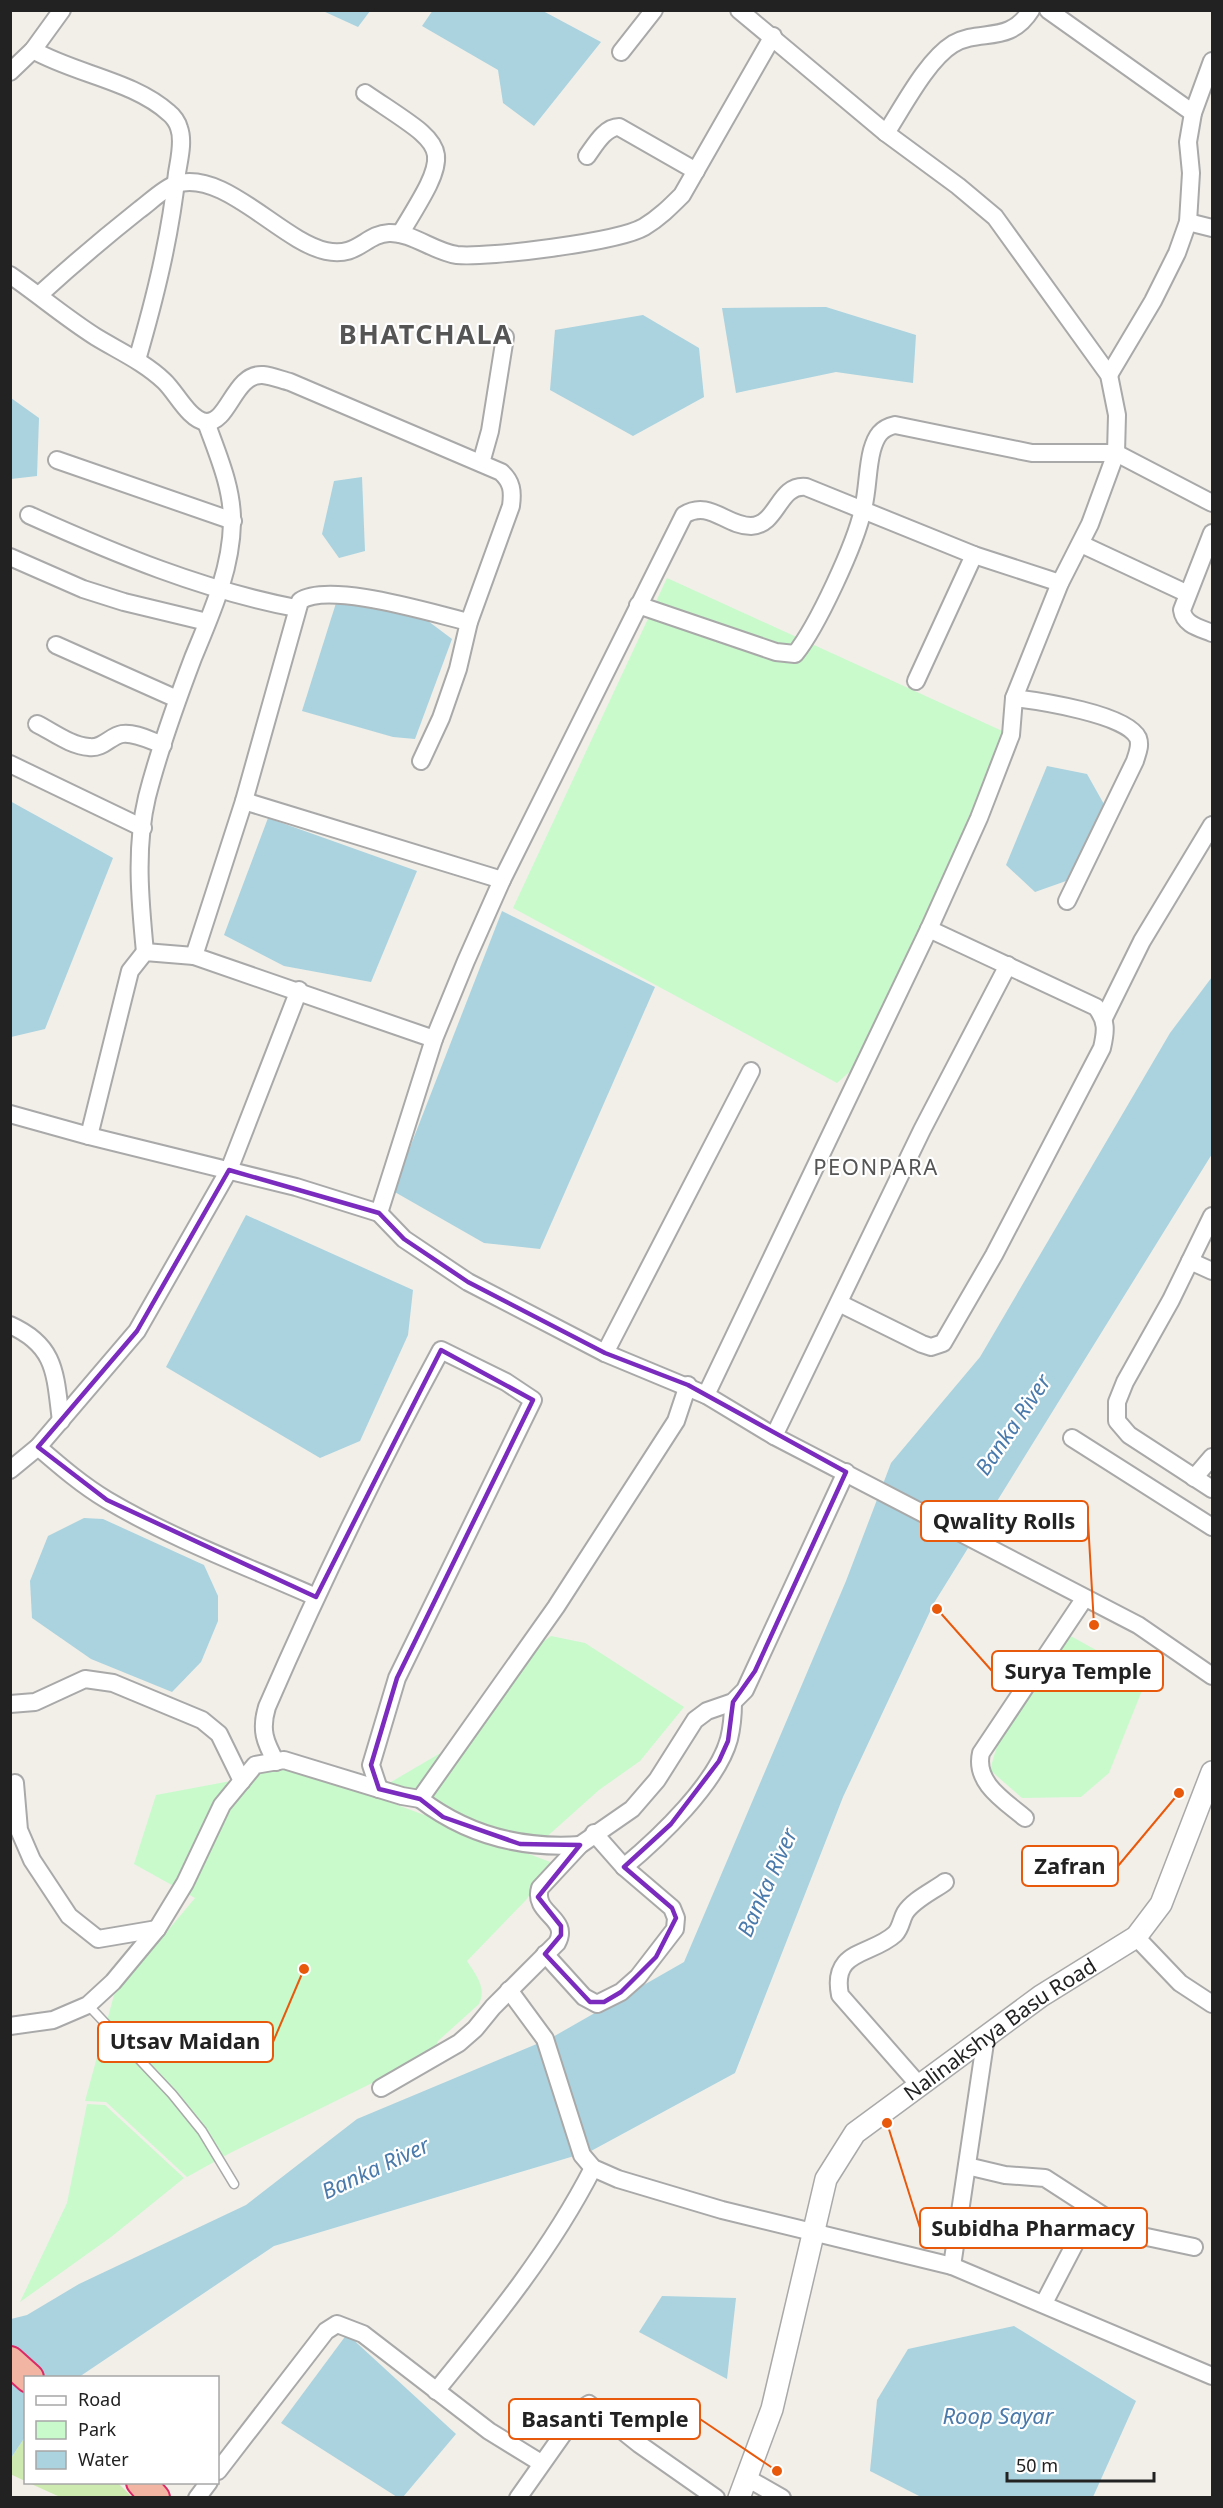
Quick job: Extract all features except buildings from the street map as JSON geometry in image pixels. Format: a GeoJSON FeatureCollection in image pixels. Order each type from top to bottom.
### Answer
{"type":"FeatureCollection","features":[{"type":"Feature","properties":{"kind":"highway"},"geometry":{"type":"LineString","coordinates":[[10,2361],[27,2376]]}},
{"type":"Feature","properties":{"kind":"highway"},"geometry":{"type":"LineString","coordinates":[[143,2484],[155,2498]]}},
{"type":"Feature","properties":{"kind":"street"},"geometry":{"type":"LineString","coordinates":[[10,72],[33,50],[62,10]]}},
{"type":"Feature","properties":{"kind":"street"},"geometry":{"type":"LineString","coordinates":[[621,52],[654,10]]}},
{"type":"Feature","properties":{"kind":"street"},"geometry":{"type":"LineString","coordinates":[[706,1395],[865,1058],[929,929],[978,818],[1011,735],[1014,698],[1060,583],[1081,544],[1116,453],[1117,416],[1109,375],[995,217],[958,186],[886,133],[740,10]]}},
{"type":"Feature","properties":{"kind":"street"},"geometry":{"type":"LineString","coordinates":[[886,133],[937,58],[953,44],[971,38],[1002,34],[1014,28],[1031,10]]}},
{"type":"Feature","properties":{"kind":"street"},"geometry":{"type":"LineString","coordinates":[[1048,10],[1193,113]]}},
{"type":"Feature","properties":{"kind":"street"},"geometry":{"type":"LineString","coordinates":[[39,295],[85,253],[176,184],[198,183],[221,190],[301,241],[325,251],[345,253],[364,245],[377,235],[388,232],[400,234],[454,255],[481,256],[614,237],[642,228],[663,214],[682,195],[773,36]]}},
{"type":"Feature","properties":{"kind":"street"},"geometry":{"type":"LineString","coordinates":[[33,50],[50,60],[155,102],[171,114],[180,128],[176,184],[166,250],[137,360]]}},
{"type":"Feature","properties":{"kind":"street"},"geometry":{"type":"LineString","coordinates":[[1109,375],[1153,301],[1177,253],[1188,222],[1191,174],[1188,142],[1193,113],[1211,72]]}},
{"type":"Feature","properties":{"kind":"street"},"geometry":{"type":"LineString","coordinates":[[365,93],[424,133],[433,142],[438,153],[437,166],[429,187],[400,234]]}},
{"type":"Feature","properties":{"kind":"street"},"geometry":{"type":"LineString","coordinates":[[587,156],[605,133],[612,127],[620,127],[696,171]]}},
{"type":"Feature","properties":{"kind":"street"},"geometry":{"type":"LineString","coordinates":[[1188,222],[1212,228]]}},
{"type":"Feature","properties":{"kind":"street"},"geometry":{"type":"LineString","coordinates":[[10,275],[95,336],[137,360],[165,382],[198,418],[206,422],[212,421],[220,414],[241,385],[251,377],[263,375],[290,382],[501,472],[509,480],[513,493],[511,506],[469,622],[458,669],[445,708],[422,761]]}},
{"type":"Feature","properties":{"kind":"street"},"geometry":{"type":"LineString","coordinates":[[481,464],[493,419],[505,337]]}},
{"type":"Feature","properties":{"kind":"street"},"geometry":{"type":"LineString","coordinates":[[89,1136],[130,971],[145,952],[140,902],[143,828],[147,799],[177,699],[220,591],[228,561],[232,521],[226,478],[206,422]]}},
{"type":"Feature","properties":{"kind":"street"},"geometry":{"type":"LineString","coordinates":[[638,604],[776,652],[795,654],[848,556],[863,510],[871,451],[877,436],[884,427],[910,426],[997,448],[1032,453],[1116,453],[1212,503]]}},
{"type":"Feature","properties":{"kind":"street"},"geometry":{"type":"LineString","coordinates":[[57,460],[232,521]]}},
{"type":"Feature","properties":{"kind":"street"},"geometry":{"type":"LineString","coordinates":[[379,1213],[434,1039],[502,880],[684,515],[693,509],[703,509],[753,526],[771,514],[789,489],[796,486],[806,487],[974,555],[1060,583]]}},
{"type":"Feature","properties":{"kind":"street"},"geometry":{"type":"LineString","coordinates":[[29,515],[116,554],[220,591],[296,608]]}},
{"type":"Feature","properties":{"kind":"street"},"geometry":{"type":"LineString","coordinates":[[1212,533],[1186,593],[1182,610],[1183,617],[1212,633]]}},
{"type":"Feature","properties":{"kind":"street"},"geometry":{"type":"LineString","coordinates":[[1081,544],[1186,593]]}},
{"type":"Feature","properties":{"kind":"street"},"geometry":{"type":"LineString","coordinates":[[916,681],[974,555]]}},
{"type":"Feature","properties":{"kind":"street"},"geometry":{"type":"LineString","coordinates":[[10,557],[83,589],[124,602],[207,622]]}},
{"type":"Feature","properties":{"kind":"street"},"geometry":{"type":"LineString","coordinates":[[194,956],[244,801],[296,608],[306,597],[316,594],[340,594],[469,622]]}},
{"type":"Feature","properties":{"kind":"street"},"geometry":{"type":"LineString","coordinates":[[56,645],[177,699]]}},
{"type":"Feature","properties":{"kind":"street"},"geometry":{"type":"LineString","coordinates":[[1014,698],[1081,709],[1131,730],[1138,739],[1139,750],[1135,761],[1067,901]]}},
{"type":"Feature","properties":{"kind":"street"},"geometry":{"type":"LineString","coordinates":[[37,724],[79,745],[91,748],[102,746],[120,734],[130,734],[163,745]]}},
{"type":"Feature","properties":{"kind":"street"},"geometry":{"type":"LineString","coordinates":[[10,764],[143,828]]}},
{"type":"Feature","properties":{"kind":"street"},"geometry":{"type":"LineString","coordinates":[[244,801],[502,880]]}},
{"type":"Feature","properties":{"kind":"street"},"geometry":{"type":"LineString","coordinates":[[1104,1017],[1142,941],[1212,825]]}},
{"type":"Feature","properties":{"kind":"street"},"geometry":{"type":"LineString","coordinates":[[838,1303],[922,1344],[931,1347],[943,1343],[994,1255],[1102,1047],[1106,1031],[1104,1017],[1096,1007],[929,929]]}},
{"type":"Feature","properties":{"kind":"street"},"geometry":{"type":"LineString","coordinates":[[145,952],[194,956],[298,990],[434,1039]]}},
{"type":"Feature","properties":{"kind":"street"},"geometry":{"type":"LineString","coordinates":[[774,1436],[922,1130],[1008,965]]}},
{"type":"Feature","properties":{"kind":"street"},"geometry":{"type":"LineString","coordinates":[[10,1470],[38,1447],[137,1331],[228,1170],[298,990]]}},
{"type":"Feature","properties":{"kind":"street"},"geometry":{"type":"LineString","coordinates":[[605,1353],[751,1071]]}},
{"type":"Feature","properties":{"kind":"street"},"geometry":{"type":"LineString","coordinates":[[10,1114],[296,1187],[379,1213],[405,1239],[468,1282],[605,1353],[688,1385],[774,1436],[880,1489],[1138,1626],[1212,1676]]}},
{"type":"Feature","properties":{"kind":"street"},"geometry":{"type":"LineString","coordinates":[[1212,1216],[1125,1382],[1117,1402],[1117,1421],[1129,1435],[1212,1489]]}},
{"type":"Feature","properties":{"kind":"street"},"geometry":{"type":"LineString","coordinates":[[1190,1261],[1212,1271]]}},
{"type":"Feature","properties":{"kind":"street"},"geometry":{"type":"LineString","coordinates":[[10,1325],[27,1332],[44,1348],[55,1368],[61,1421]]}},
{"type":"Feature","properties":{"kind":"street"},"geometry":{"type":"LineString","coordinates":[[276,1762],[265,1742],[262,1725],[316,1597],[389,1446],[441,1350],[506,1383],[533,1400],[397,1678],[371,1765],[378,1789]]}},
{"type":"Feature","properties":{"kind":"street"},"geometry":{"type":"LineString","coordinates":[[420,1799],[556,1607],[676,1420],[688,1385]]}},
{"type":"Feature","properties":{"kind":"street"},"geometry":{"type":"LineString","coordinates":[[1072,1438],[1212,1527]]}},
{"type":"Feature","properties":{"kind":"street"},"geometry":{"type":"LineString","coordinates":[[38,1447],[72,1476],[107,1500],[168,1532],[316,1597]]}},
{"type":"Feature","properties":{"kind":"street"},"geometry":{"type":"LineString","coordinates":[[1194,1478],[1212,1457]]}},
{"type":"Feature","properties":{"kind":"street"},"geometry":{"type":"LineString","coordinates":[[381,2088],[459,2043],[475,2030],[561,1935],[561,1926],[540,1905],[538,1897],[546,1881],[594,1833],[632,1809],[651,1787],[695,1720],[707,1711],[733,1702],[745,1690],[846,1472]]}},
{"type":"Feature","properties":{"kind":"street"},"geometry":{"type":"LineString","coordinates":[[1025,1818],[982,1777],[978,1766],[981,1754],[1084,1599]]}},
{"type":"Feature","properties":{"kind":"street"},"geometry":{"type":"LineString","coordinates":[[10,1704],[35,1702],[85,1678],[113,1683],[202,1720],[219,1734],[242,1780]]}},
{"type":"Feature","properties":{"kind":"street"},"geometry":{"type":"LineString","coordinates":[[624,1867],[672,1824],[719,1761],[728,1741],[733,1702]]}},
{"type":"Feature","properties":{"kind":"street"},"geometry":{"type":"LineString","coordinates":[[10,2026],[53,2020],[88,2005],[112,1982],[157,1929],[185,1883],[222,1805],[255,1765],[284,1760],[378,1789],[420,1799],[443,1817],[478,1832],[520,1844],[548,1847],[580,1845]]}},
{"type":"Feature","properties":{"kind":"street","name":"Nalinakshya Basu Road"},"geometry":{"type":"LineString","coordinates":[[739,2498],[772,2409],[826,2179],[855,2133],[1041,1996],[1136,1937],[1161,1904],[1212,1772]]}},
{"type":"Feature","properties":{"kind":"street"},"geometry":{"type":"LineString","coordinates":[[15,1783],[19,1830],[32,1860],[69,1916],[98,1939],[157,1929]]}},
{"type":"Feature","properties":{"kind":"street"},"geometry":{"type":"LineString","coordinates":[[545,1954],[584,1997],[597,2004],[621,1992],[638,1977],[656,1957],[675,1929],[676,1918],[672,1908],[624,1867],[594,1833]]}},
{"type":"Feature","properties":{"kind":"street"},"geometry":{"type":"LineString","coordinates":[[919,2085],[840,1995],[837,1981],[843,1966],[853,1956],[897,1932],[906,1912],[945,1882]]}},
{"type":"Feature","properties":{"kind":"street"},"geometry":{"type":"LineString","coordinates":[[1136,1937],[1180,1983],[1212,2004]]}},
{"type":"Feature","properties":{"kind":"street"},"geometry":{"type":"LineString","coordinates":[[436,2391],[550,2245],[570,2214],[588,2161],[545,2039],[509,1990]]}},
{"type":"Feature","properties":{"kind":"street"},"geometry":{"type":"LineString","coordinates":[[952,2266],[986,2036]]}},
{"type":"Feature","properties":{"kind":"street"},"geometry":{"type":"LineString","coordinates":[[588,2161],[618,2179],[722,2210],[813,2230],[952,2266],[1212,2376]]}},
{"type":"Feature","properties":{"kind":"street"},"geometry":{"type":"LineString","coordinates":[[967,2166],[1005,2175],[1045,2178],[1093,2209],[1142,2236],[1194,2247]]}},
{"type":"Feature","properties":{"kind":"street"},"geometry":{"type":"LineString","coordinates":[[1044,2303],[1093,2209]]}},
{"type":"Feature","properties":{"kind":"street"},"geometry":{"type":"LineString","coordinates":[[219,2470],[326,2331],[337,2324],[363,2334],[489,2431],[542,2463]]}},
{"type":"Feature","properties":{"kind":"street"},"geometry":{"type":"LineString","coordinates":[[518,2498],[580,2410],[589,2404],[639,2444],[716,2498]]}},
{"type":"Feature","properties":{"kind":"street"},"geometry":{"type":"LineString","coordinates":[[747,2478],[782,2498]]}},
{"type":"Feature","properties":{"kind":"street"},"geometry":{"type":"LineString","coordinates":[[197,2498],[207,2484]]}},
{"type":"Feature","properties":{"kind":"lane"},"geometry":{"type":"LineString","coordinates":[[88,2005],[172,2094],[202,2131],[234,2184]]}},
{"type":"Feature","properties":{"kind":"highlighted area"},"geometry":{"type":"Polygon","coordinates":[[[229,1170],[379,1213],[404,1239],[468,1282],[605,1353],[688,1385],[846,1472],[755,1671],[733,1702],[728,1741],[719,1761],[671,1824],[624,1867],[672,1908],[676,1918],[656,1957],[621,1992],[604,2002],[590,2002],[545,1954],[561,1935],[561,1926],[538,1897],[580,1845],[520,1844],[443,1817],[420,1799],[379,1789],[371,1765],[397,1678],[533,1400],[441,1350],[316,1597],[107,1500],[38,1447],[137,1331],[229,1170]]]}},
{"type":"Feature","properties":{"kind":"green space"},"geometry":{"type":"Polygon","coordinates":[[[667,578],[1011,735],[865,1058],[837,1083],[513,908],[667,578]]]}},
{"type":"Feature","properties":{"kind":"green space"},"geometry":{"type":"Polygon","coordinates":[[[1056,1628],[1147,1678],[1109,1773],[1081,1797],[1022,1798],[990,1770],[1002,1732],[1024,1678],[1056,1628]]]}},
{"type":"Feature","properties":{"kind":"green space"},"geometry":{"type":"Polygon","coordinates":[[[551,1636],[585,1643],[684,1707],[640,1761],[599,1790],[533,1849],[379,1789],[461,1741],[515,1662],[551,1636]]]}},
{"type":"Feature","properties":{"kind":"green space"},"geometry":{"type":"Polygon","coordinates":[[[290,1765],[553,1863],[526,1900],[467,1961],[481,1987],[479,2004],[438,2041],[433,2053],[230,2153],[187,2177],[106,2102],[85,2101],[114,1995],[195,1898],[134,1864],[156,1795],[252,1777],[257,1772],[290,1765]]]}},
{"type":"Feature","properties":{"kind":"green space"},"geometry":{"type":"Polygon","coordinates":[[[87,2104],[105,2105],[184,2178],[111,2237],[20,2302],[67,2203],[87,2104]]]}},
{"type":"Feature","properties":{"kind":"green space"},"geometry":{"type":"Polygon","coordinates":[[[24,2438],[24,2481],[10,2474],[11,2458],[24,2438]]]}},
{"type":"Feature","properties":{"kind":"green space"},"geometry":{"type":"Polygon","coordinates":[[[31,2484],[119,2484],[132,2497],[60,2497],[31,2484]]]}},
{"type":"Feature","properties":{"kind":"water"},"geometry":{"type":"Polygon","coordinates":[[[433,10],[543,11],[601,42],[534,126],[503,103],[498,70],[422,26],[433,10]]]}},
{"type":"Feature","properties":{"kind":"water"},"geometry":{"type":"Polygon","coordinates":[[[323,11],[370,11],[358,27],[323,11]]]}},
{"type":"Feature","properties":{"kind":"water"},"geometry":{"type":"Polygon","coordinates":[[[826,307],[916,335],[913,383],[836,372],[736,393],[722,308],[826,307]]]}},
{"type":"Feature","properties":{"kind":"water"},"geometry":{"type":"Polygon","coordinates":[[[643,315],[699,348],[704,397],[633,436],[550,390],[555,330],[643,315]]]}},
{"type":"Feature","properties":{"kind":"water"},"geometry":{"type":"Polygon","coordinates":[[[11,398],[39,418],[37,476],[11,479],[11,398]]]}},
{"type":"Feature","properties":{"kind":"water"},"geometry":{"type":"Polygon","coordinates":[[[362,477],[365,551],[339,558],[322,534],[334,481],[362,477]]]}},
{"type":"Feature","properties":{"kind":"water"},"geometry":{"type":"Polygon","coordinates":[[[336,603],[420,615],[452,639],[415,739],[393,737],[302,711],[336,603]]]}},
{"type":"Feature","properties":{"kind":"water"},"geometry":{"type":"Polygon","coordinates":[[[1047,766],[1087,774],[1105,806],[1066,881],[1035,892],[1006,865],[1047,766]]]}},
{"type":"Feature","properties":{"kind":"water"},"geometry":{"type":"Polygon","coordinates":[[[10,801],[113,858],[45,1029],[11,1037],[10,801]]]}},
{"type":"Feature","properties":{"kind":"water"},"geometry":{"type":"Polygon","coordinates":[[[268,818],[417,871],[371,982],[284,966],[224,935],[268,818]]]}},
{"type":"Feature","properties":{"kind":"water"},"geometry":{"type":"Polygon","coordinates":[[[502,911],[655,987],[540,1249],[484,1243],[393,1191],[502,911]]]}},
{"type":"Feature","properties":{"kind":"water","name":"Banka River"},"geometry":{"type":"Polygon","coordinates":[[[1212,977],[1212,1154],[934,1603],[843,1797],[735,2073],[591,2151],[274,2246],[80,2376],[24,2376],[24,2438],[11,2458],[11,2319],[27,2315],[79,2284],[246,2205],[357,2119],[551,2038],[684,1962],[846,1581],[891,1463],[980,1357],[1170,1033],[1212,977]]]}},
{"type":"Feature","properties":{"kind":"water"},"geometry":{"type":"Polygon","coordinates":[[[246,1215],[413,1290],[408,1335],[360,1441],[320,1458],[166,1367],[246,1215]]]}},
{"type":"Feature","properties":{"kind":"water"},"geometry":{"type":"Polygon","coordinates":[[[84,1518],[103,1519],[204,1565],[218,1596],[218,1621],[201,1662],[172,1692],[91,1659],[32,1618],[30,1581],[48,1536],[84,1518]]]}},
{"type":"Feature","properties":{"kind":"water"},"geometry":{"type":"Polygon","coordinates":[[[662,2296],[736,2298],[727,2379],[639,2332],[662,2296]]]}},
{"type":"Feature","properties":{"kind":"water","name":"Roop Sayar"},"geometry":{"type":"Polygon","coordinates":[[[1014,2326],[1136,2401],[1093,2497],[921,2497],[870,2471],[877,2400],[908,2349],[1014,2326]]]}},
{"type":"Feature","properties":{"kind":"water"},"geometry":{"type":"Polygon","coordinates":[[[347,2334],[456,2434],[403,2497],[397,2497],[281,2423],[347,2334]]]}},
{"type":"Feature","properties":{"kind":"place","name":"Surya Temple"},"geometry":{"type":"Point","coordinates":[937,1609]}},
{"type":"Feature","properties":{"kind":"place","name":"Qwality Rolls"},"geometry":{"type":"Point","coordinates":[1094,1625]}},
{"type":"Feature","properties":{"kind":"place","name":"Zafran"},"geometry":{"type":"Point","coordinates":[1179,1793]}},
{"type":"Feature","properties":{"kind":"place","name":"Utsav Maidan"},"geometry":{"type":"Point","coordinates":[304,1969]}},
{"type":"Feature","properties":{"kind":"place","name":"Subidha Pharmacy"},"geometry":{"type":"Point","coordinates":[887,2123]}},
{"type":"Feature","properties":{"kind":"place","name":"Basanti Temple"},"geometry":{"type":"Point","coordinates":[777,2471]}},
{"type":"Feature","properties":{"kind":"district","name":"BHATCHALA"},"geometry":{"type":"Point","coordinates":[426,333]}},
{"type":"Feature","properties":{"kind":"district","name":"PEONPARA"},"geometry":{"type":"Point","coordinates":[876,1166]}}]}
